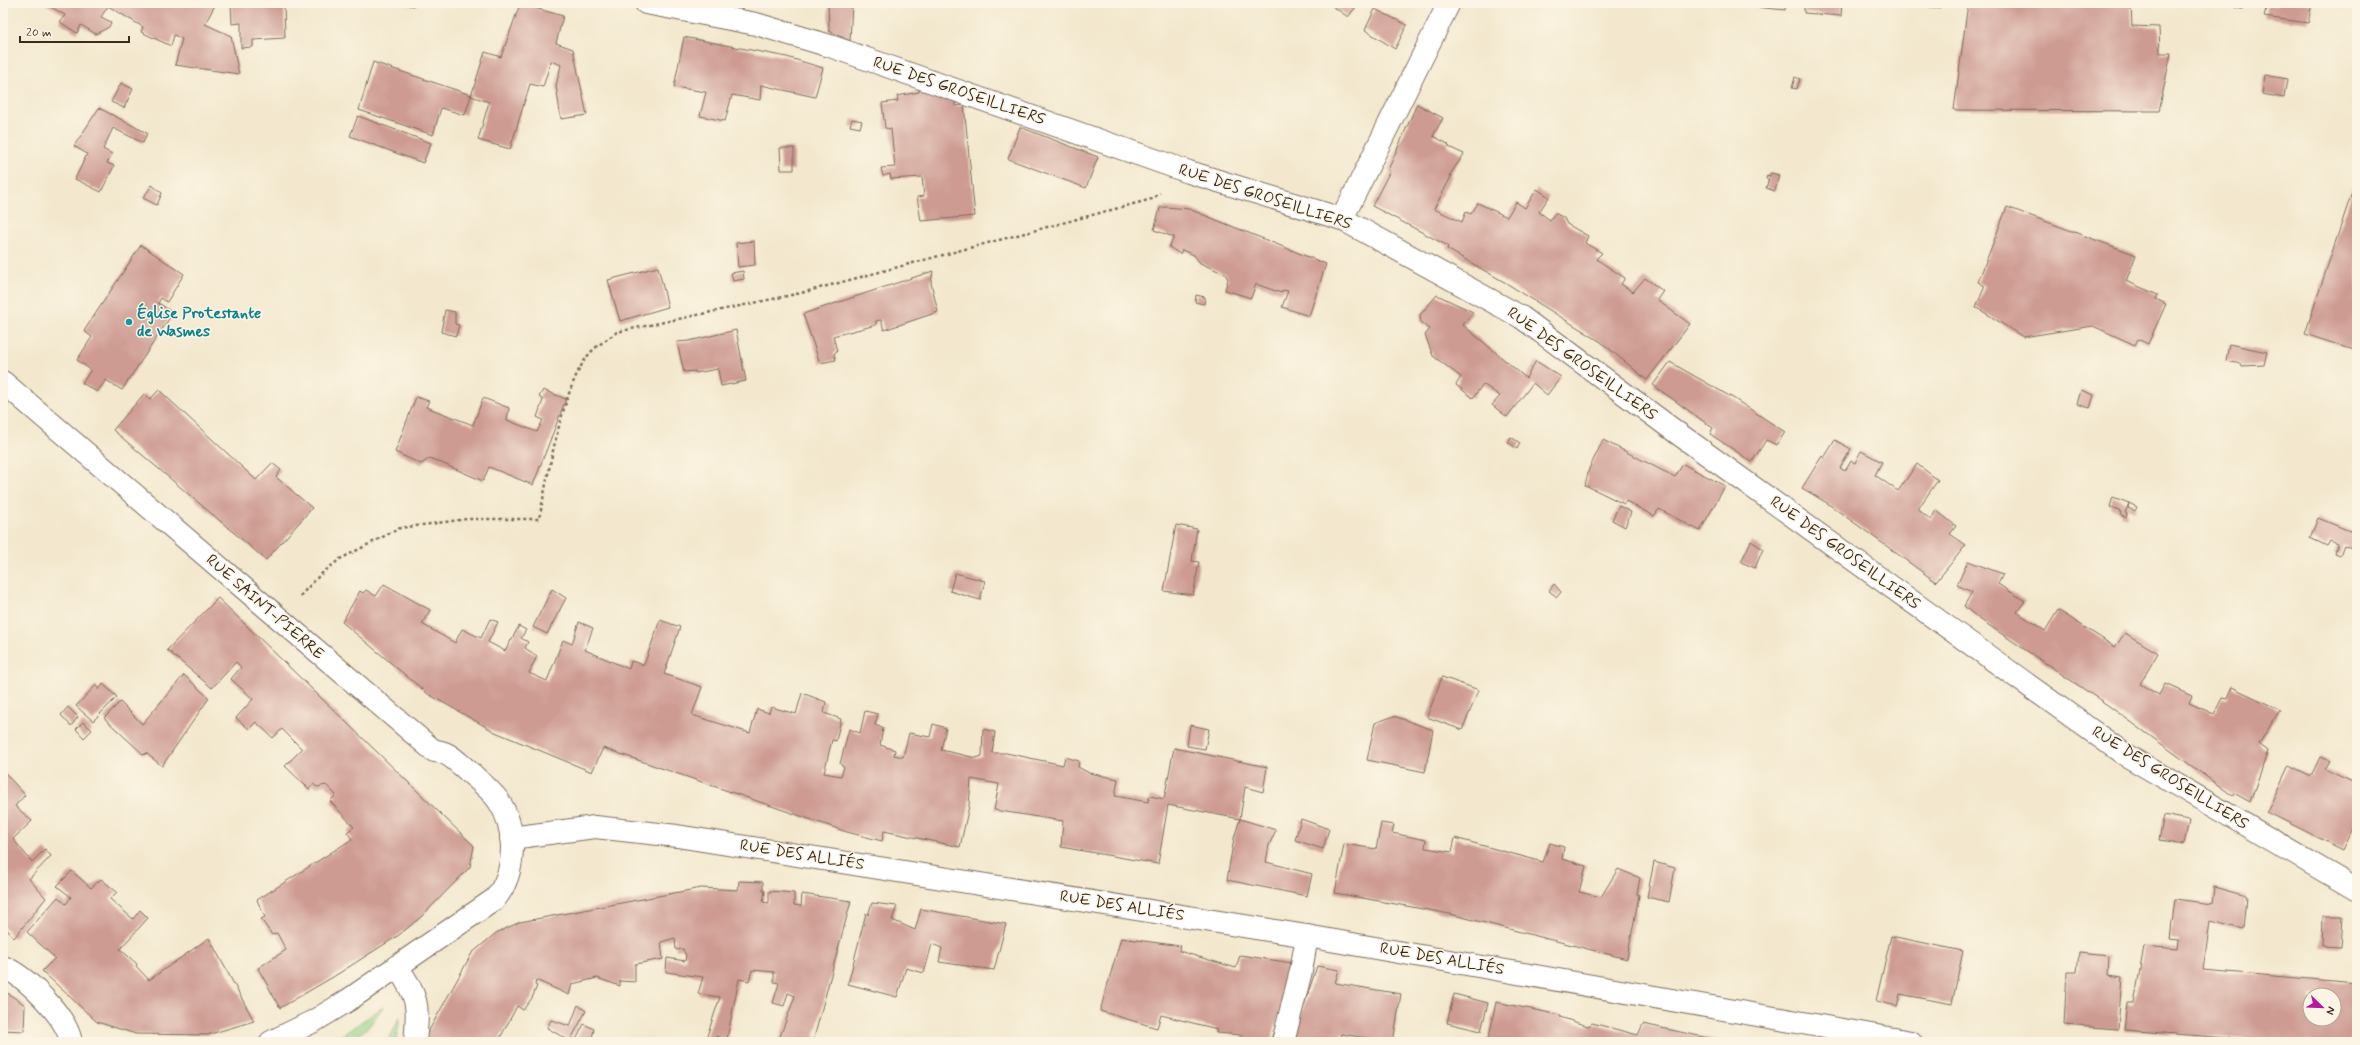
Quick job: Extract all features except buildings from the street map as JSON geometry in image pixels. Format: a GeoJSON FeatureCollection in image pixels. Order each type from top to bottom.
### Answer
{"type":"FeatureCollection","features":[{"type":"Feature","properties":{"kind":"street","name":"RUE DES GROSEILLIERS"},"geometry":{"type":"LineString","coordinates":[[646,3],[756,24],[830,46],[1189,172],[1342,219],[1521,316],[1676,432],[2124,754],[2357,890]]}},
{"type":"Feature","properties":{"kind":"street"},"geometry":{"type":"LineString","coordinates":[[1342,219],[1449,3]]}},
{"type":"Feature","properties":{"kind":"street","name":"RUE SAINT-PIERRE"},"geometry":{"type":"LineString","coordinates":[[3,382],[434,751],[444,751],[492,793],[504,810],[511,838]]}},
{"type":"Feature","properties":{"kind":"street","name":"RUE DES ALLIÉS"},"geometry":{"type":"LineString","coordinates":[[511,838],[584,828],[646,832],[846,861],[1307,936],[1911,1042]]}},
{"type":"Feature","properties":{"kind":"street"},"geometry":{"type":"LineString","coordinates":[[271,1042],[327,1013],[495,899],[509,874],[511,838]]}},
{"type":"Feature","properties":{"kind":"street"},"geometry":{"type":"LineString","coordinates":[[1283,1042],[1301,972],[1307,936]]}},
{"type":"Feature","properties":{"kind":"street"},"geometry":{"type":"LineString","coordinates":[[7,966],[46,1001],[62,1021],[71,1042]]}},
{"type":"Feature","properties":{"kind":"street"},"geometry":{"type":"LineString","coordinates":[[397,966],[412,989],[418,1011],[415,1042]]}},
{"type":"Feature","properties":{"kind":"path"},"geometry":{"type":"LineString","coordinates":[[280,619],[320,575],[340,559],[400,528],[467,519],[539,519],[560,426],[577,372],[592,351],[617,332],[801,293],[1152,199]]}},
{"type":"Feature","properties":{"kind":"green space"},"geometry":{"type":"Polygon","coordinates":[[[383,1007],[370,1025],[351,1042],[332,1042],[383,1007]]]}},
{"type":"Feature","properties":{"kind":"green space"},"geometry":{"type":"Polygon","coordinates":[[[400,1017],[396,1042],[388,1042],[400,1017]]]}},
{"type":"Feature","properties":{"kind":"place","name":"Église Protestante de Wasmes"},"geometry":{"type":"Point","coordinates":[129,322]}}]}
